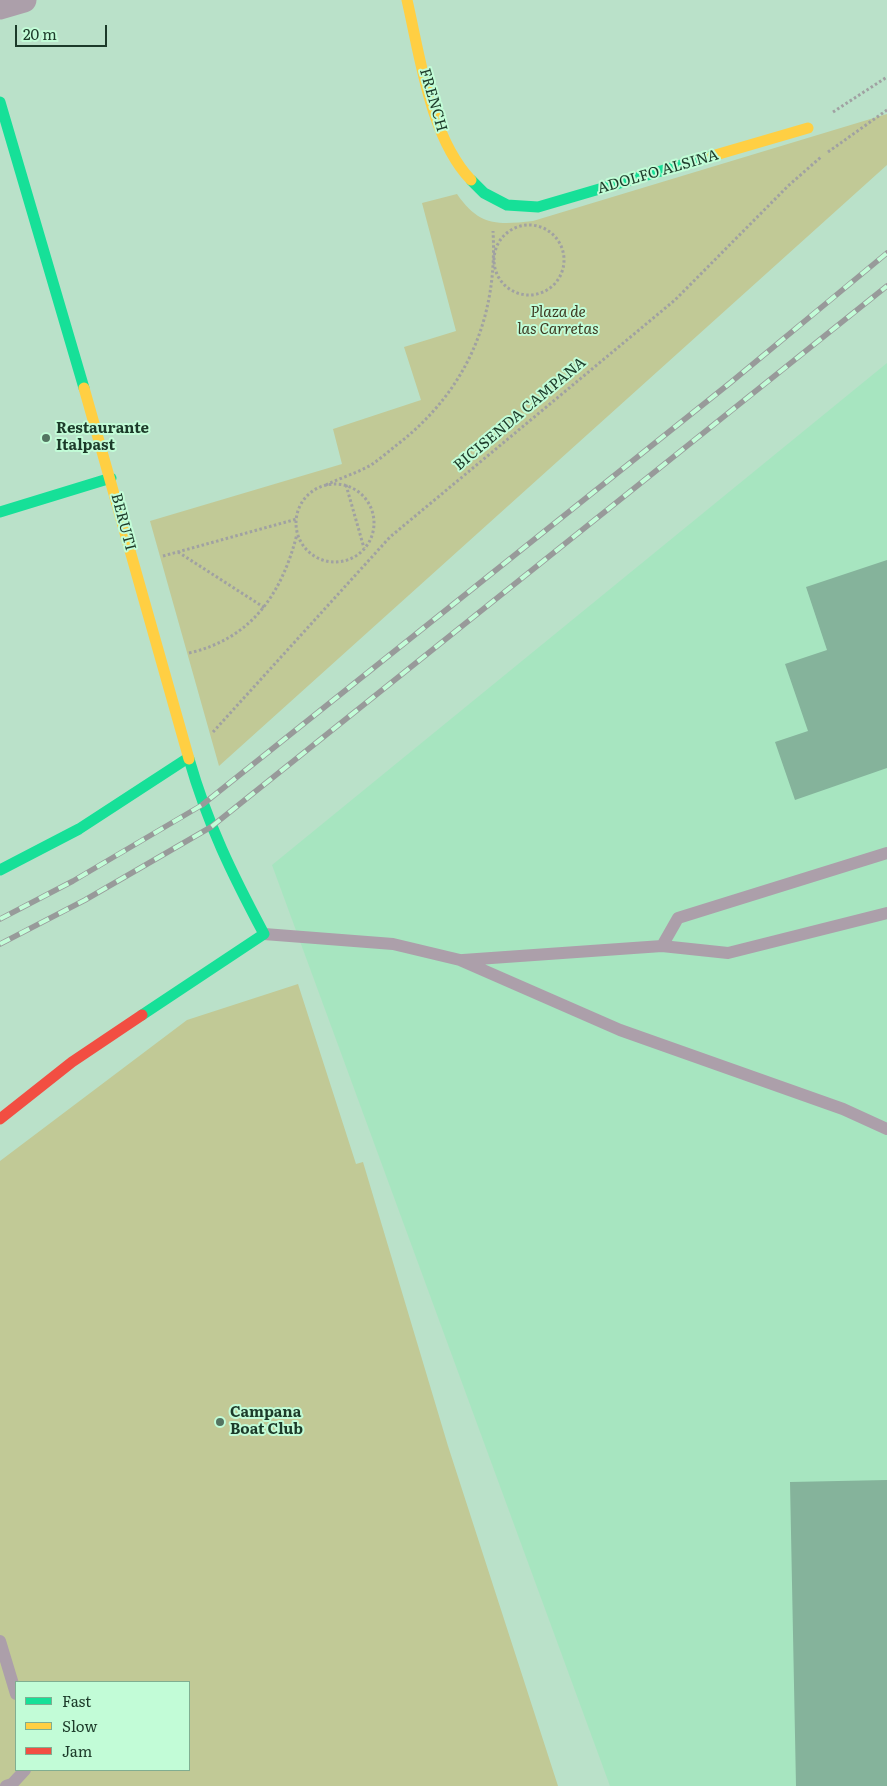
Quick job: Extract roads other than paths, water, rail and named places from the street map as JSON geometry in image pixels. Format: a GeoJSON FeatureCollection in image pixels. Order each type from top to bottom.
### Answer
{"type":"FeatureCollection","features":[{"type":"Feature","properties":{"kind":"street"},"geometry":{"type":"LineString","coordinates":[[0,7],[24,0]]}},
{"type":"Feature","properties":{"kind":"street","name":"FRENCH"},"geometry":{"type":"LineString","coordinates":[[407,0],[440,132],[460,169],[482,192],[507,205]]}},
{"type":"Feature","properties":{"kind":"street","name":"BERUTI"},"geometry":{"type":"LineString","coordinates":[[0,102],[111,478],[202,805],[226,863],[264,934]]}},
{"type":"Feature","properties":{"kind":"street","name":"ADOLFO ALSINA"},"geometry":{"type":"LineString","coordinates":[[507,205],[538,207],[808,128]]}},
{"type":"Feature","properties":{"kind":"street"},"geometry":{"type":"LineString","coordinates":[[0,512],[111,478]]}},
{"type":"Feature","properties":{"kind":"street"},"geometry":{"type":"LineString","coordinates":[[0,870],[79,829],[188,758]]}},
{"type":"Feature","properties":{"kind":"street"},"geometry":{"type":"LineString","coordinates":[[0,1119],[72,1062],[264,934]]}},
{"type":"Feature","properties":{"kind":"lane"},"geometry":{"type":"LineString","coordinates":[[662,946],[678,918],[887,853]]}},
{"type":"Feature","properties":{"kind":"lane"},"geometry":{"type":"LineString","coordinates":[[460,960],[662,946],[728,953],[887,913]]}},
{"type":"Feature","properties":{"kind":"lane"},"geometry":{"type":"LineString","coordinates":[[264,934],[393,944],[460,960],[620,1030],[843,1109],[887,1129]]}},
{"type":"Feature","properties":{"kind":"lane"},"geometry":{"type":"LineString","coordinates":[[0,1642],[15,1691]]}},
{"type":"Feature","properties":{"kind":"lane"},"geometry":{"type":"LineString","coordinates":[[6,1786],[12,1784],[24,1771]]}},
{"type":"Feature","properties":{"kind":"railway"},"geometry":{"type":"LineString","coordinates":[[0,919],[73,881],[202,805],[730,383],[887,253]]}},
{"type":"Feature","properties":{"kind":"railway"},"geometry":{"type":"LineString","coordinates":[[0,944],[85,900],[211,827],[887,286]]}},
{"type":"Feature","properties":{"kind":"place","name":"Restaurante Italpast"},"geometry":{"type":"Point","coordinates":[46,438]}},
{"type":"Feature","properties":{"kind":"place","name":"Campana Boat Club"},"geometry":{"type":"Point","coordinates":[220,1422]}},
{"type":"Feature","properties":{"kind":"park label","name":"Plaza de las Carretas"},"geometry":{"type":"Point","coordinates":[558,322]}}]}
